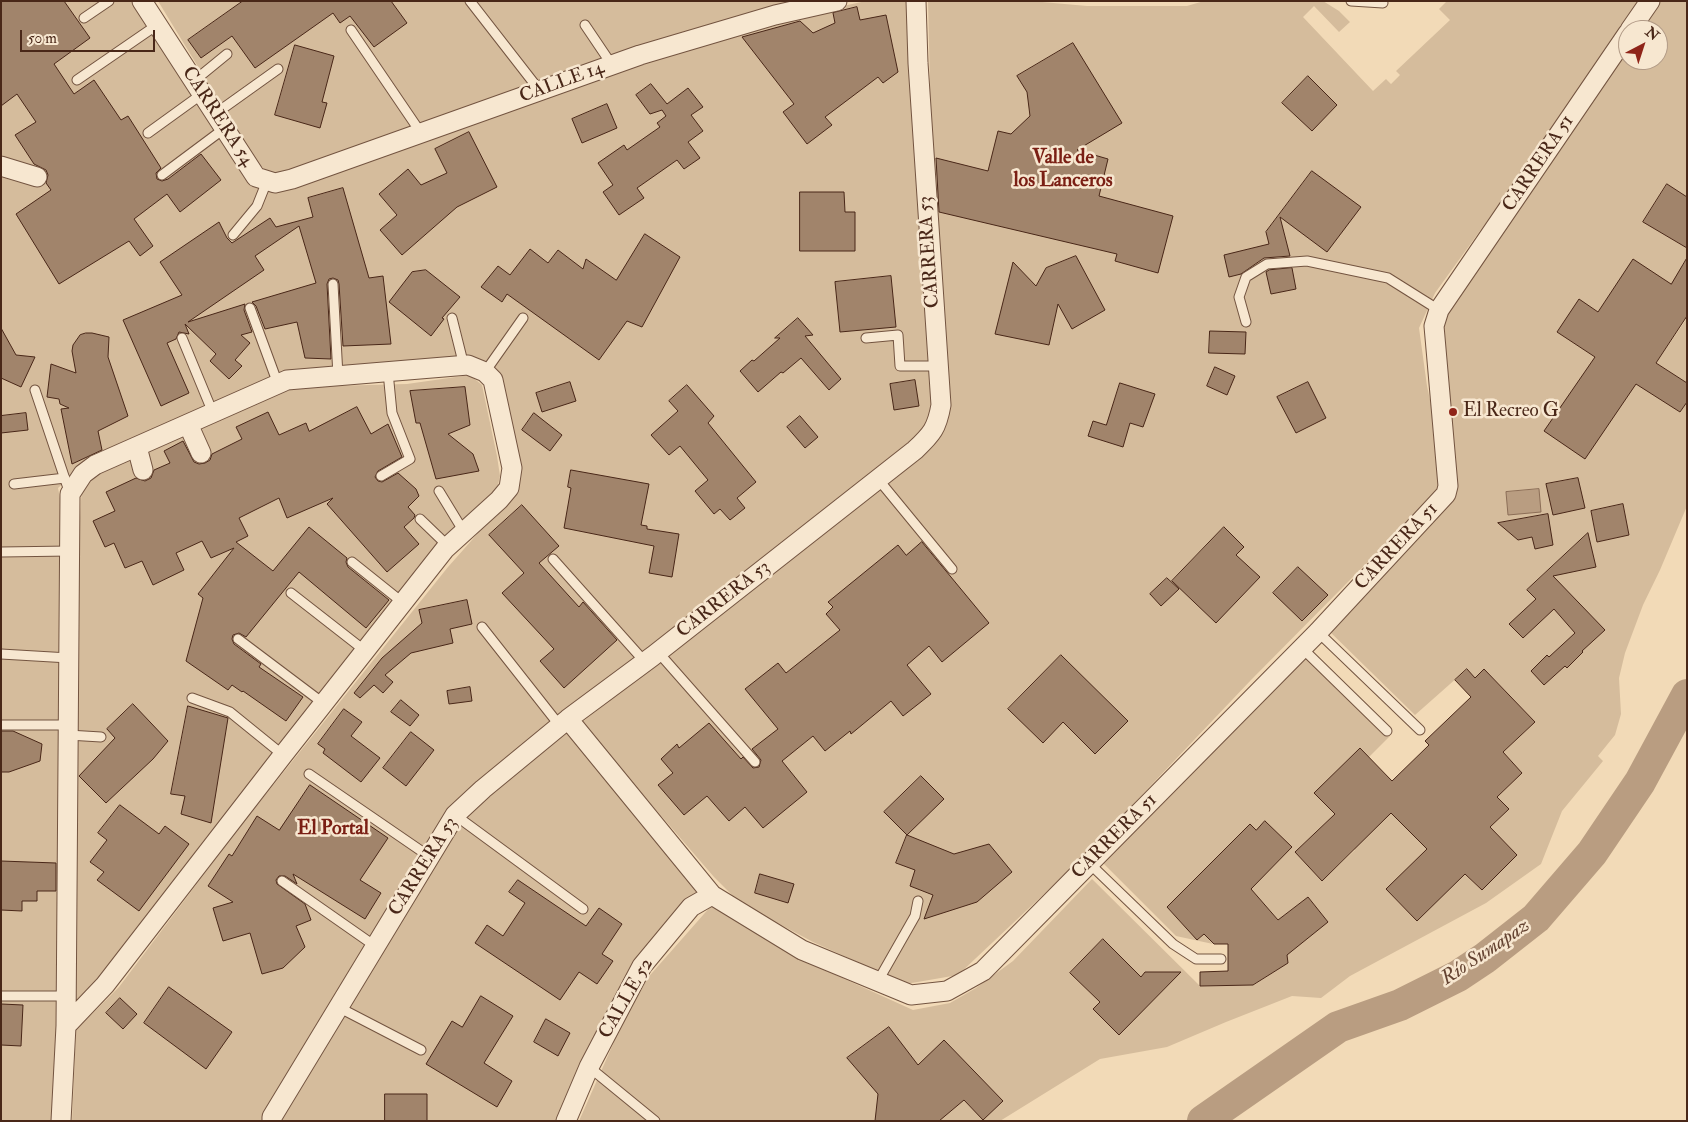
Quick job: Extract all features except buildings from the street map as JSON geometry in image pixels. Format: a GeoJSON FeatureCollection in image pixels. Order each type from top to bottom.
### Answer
{"type":"FeatureCollection","features":[{"type":"Feature","properties":{"kind":"street","name":"CARRERA 54"},"geometry":{"type":"LineString","coordinates":[[142,1],[256,177],[275,183],[292,180]]}},
{"type":"Feature","properties":{"kind":"street","name":"CALLE 14"},"geometry":{"type":"LineString","coordinates":[[292,180],[612,65],[775,15],[837,1]]}},
{"type":"Feature","properties":{"kind":"street","name":"CARRERA 53"},"geometry":{"type":"LineString","coordinates":[[272,1121],[272,1117],[338,1006],[455,815],[483,789],[564,722],[651,657],[878,478],[929,436],[938,422],[941,405],[918,63],[916,1]]}},
{"type":"Feature","properties":{"kind":"street"},"geometry":{"type":"LineString","coordinates":[[1637,20],[1650,1]]}},
{"type":"Feature","properties":{"kind":"street","name":"CARRERA 51"},"geometry":{"type":"LineString","coordinates":[[564,722],[712,895],[802,950],[911,995],[948,991],[983,971],[1318,632],[1446,494],[1448,486],[1434,326],[1439,310],[1618,48]]}},
{"type":"Feature","properties":{"kind":"street"},"geometry":{"type":"LineString","coordinates":[[1,166],[37,177]]}},
{"type":"Feature","properties":{"kind":"street"},"geometry":{"type":"LineString","coordinates":[[61,1121],[66,1026],[70,551],[67,486],[95,465],[213,413],[253,405],[278,384],[287,380],[468,365],[485,372],[493,380],[512,468],[509,488],[499,500],[448,546],[364,650],[105,985],[66,1026]]}},
{"type":"Feature","properties":{"kind":"street"},"geometry":{"type":"LineString","coordinates":[[188,424],[201,453]]}},
{"type":"Feature","properties":{"kind":"street"},"geometry":{"type":"LineString","coordinates":[[137,447],[143,470]]}},
{"type":"Feature","properties":{"kind":"street","name":"CALLE 52"},"geometry":{"type":"LineString","coordinates":[[566,1121],[589,1066],[642,966],[691,907],[712,895]]}},
{"type":"Feature","properties":{"kind":"lane"},"geometry":{"type":"LineString","coordinates":[[84,18],[109,1]]}},
{"type":"Feature","properties":{"kind":"lane"},"geometry":{"type":"LineString","coordinates":[[470,1],[540,91]]}},
{"type":"Feature","properties":{"kind":"lane"},"geometry":{"type":"LineString","coordinates":[[1351,1],[1383,3]]}},
{"type":"Feature","properties":{"kind":"lane"},"geometry":{"type":"LineString","coordinates":[[77,80],[158,25]]}},
{"type":"Feature","properties":{"kind":"lane"},"geometry":{"type":"LineString","coordinates":[[585,25],[612,65]]}},
{"type":"Feature","properties":{"kind":"lane"},"geometry":{"type":"LineString","coordinates":[[350,30],[422,133]]}},
{"type":"Feature","properties":{"kind":"lane"},"geometry":{"type":"LineString","coordinates":[[148,133],[198,87],[227,54]]}},
{"type":"Feature","properties":{"kind":"lane"},"geometry":{"type":"LineString","coordinates":[[162,175],[278,69]]}},
{"type":"Feature","properties":{"kind":"lane"},"geometry":{"type":"LineString","coordinates":[[234,235],[257,206],[267,180]]}},
{"type":"Feature","properties":{"kind":"lane"},"geometry":{"type":"LineString","coordinates":[[1246,322],[1239,297],[1246,277],[1267,264],[1307,261],[1388,278],[1439,310]]}},
{"type":"Feature","properties":{"kind":"lane"},"geometry":{"type":"LineString","coordinates":[[333,284],[338,376]]}},
{"type":"Feature","properties":{"kind":"lane"},"geometry":{"type":"LineString","coordinates":[[250,308],[278,384]]}},
{"type":"Feature","properties":{"kind":"lane"},"geometry":{"type":"LineString","coordinates":[[452,318],[464,366]]}},
{"type":"Feature","properties":{"kind":"lane"},"geometry":{"type":"LineString","coordinates":[[485,372],[523,318]]}},
{"type":"Feature","properties":{"kind":"lane"},"geometry":{"type":"LineString","coordinates":[[866,338],[898,336],[900,366],[938,366]]}},
{"type":"Feature","properties":{"kind":"lane"},"geometry":{"type":"LineString","coordinates":[[182,338],[213,413]]}},
{"type":"Feature","properties":{"kind":"lane"},"geometry":{"type":"LineString","coordinates":[[381,476],[410,459],[392,413],[388,372]]}},
{"type":"Feature","properties":{"kind":"lane"},"geometry":{"type":"LineString","coordinates":[[14,484],[67,486],[35,390]]}},
{"type":"Feature","properties":{"kind":"lane"},"geometry":{"type":"LineString","coordinates":[[878,478],[952,569]]}},
{"type":"Feature","properties":{"kind":"lane"},"geometry":{"type":"LineString","coordinates":[[439,492],[464,532]]}},
{"type":"Feature","properties":{"kind":"lane"},"geometry":{"type":"LineString","coordinates":[[420,518],[448,546]]}},
{"type":"Feature","properties":{"kind":"lane"},"geometry":{"type":"LineString","coordinates":[[1,552],[70,551]]}},
{"type":"Feature","properties":{"kind":"lane"},"geometry":{"type":"LineString","coordinates":[[553,559],[755,762]]}},
{"type":"Feature","properties":{"kind":"lane"},"geometry":{"type":"LineString","coordinates":[[352,562],[402,602]]}},
{"type":"Feature","properties":{"kind":"lane"},"geometry":{"type":"LineString","coordinates":[[291,593],[364,650]]}},
{"type":"Feature","properties":{"kind":"lane"},"geometry":{"type":"LineString","coordinates":[[482,627],[564,722]]}},
{"type":"Feature","properties":{"kind":"lane"},"geometry":{"type":"LineString","coordinates":[[1318,632],[1420,730]]}},
{"type":"Feature","properties":{"kind":"lane"},"geometry":{"type":"LineString","coordinates":[[238,639],[323,703]]}},
{"type":"Feature","properties":{"kind":"lane"},"geometry":{"type":"LineString","coordinates":[[1302,648],[1387,731]]}},
{"type":"Feature","properties":{"kind":"lane"},"geometry":{"type":"LineString","coordinates":[[1,654],[69,658]]}},
{"type":"Feature","properties":{"kind":"lane"},"geometry":{"type":"LineString","coordinates":[[192,698],[230,712],[283,755]]}},
{"type":"Feature","properties":{"kind":"lane"},"geometry":{"type":"LineString","coordinates":[[1,725],[68,730],[102,738]]}},
{"type":"Feature","properties":{"kind":"lane"},"geometry":{"type":"LineString","coordinates":[[309,774],[430,857]]}},
{"type":"Feature","properties":{"kind":"lane"},"geometry":{"type":"LineString","coordinates":[[455,815],[583,909]]}},
{"type":"Feature","properties":{"kind":"lane"},"geometry":{"type":"LineString","coordinates":[[1089,863],[1173,944],[1196,959],[1221,959]]}},
{"type":"Feature","properties":{"kind":"lane"},"geometry":{"type":"LineString","coordinates":[[282,881],[375,946]]}},
{"type":"Feature","properties":{"kind":"lane"},"geometry":{"type":"LineString","coordinates":[[878,981],[915,916],[918,901]]}},
{"type":"Feature","properties":{"kind":"lane"},"geometry":{"type":"LineString","coordinates":[[1,996],[66,996]]}},
{"type":"Feature","properties":{"kind":"lane"},"geometry":{"type":"LineString","coordinates":[[338,1006],[421,1050]]}},
{"type":"Feature","properties":{"kind":"lane"},"geometry":{"type":"LineString","coordinates":[[589,1066],[655,1121]]}},
{"type":"Feature","properties":{"kind":"shaded area"},"geometry":{"type":"Polygon","coordinates":[[[1,1],[132,1],[251,181],[464,123],[774,21],[866,1],[911,1],[918,209],[928,347],[936,403],[923,436],[647,648],[512,756],[448,813],[266,1121],[72,1121],[76,1030],[119,987],[242,824],[448,567],[519,487],[497,376],[473,358],[293,371],[87,462],[58,488],[62,508],[60,984],[54,1121],[1,1121],[1,1]]]}},
{"type":"Feature","properties":{"kind":"shaded area"},"geometry":{"type":"Polygon","coordinates":[[[158,1],[797,1],[276,175],[267,171],[256,162],[158,1]]]}},
{"type":"Feature","properties":{"kind":"shaded area"},"geometry":{"type":"Polygon","coordinates":[[[928,1],[1031,1],[1087,6],[1187,6],[1204,1],[1323,1],[1339,11],[1350,22],[1339,32],[1314,6],[1303,17],[1373,91],[1386,79],[1391,84],[1400,75],[1396,71],[1450,20],[1439,9],[1447,1],[1641,1],[1628,20],[1618,20],[1618,34],[1524,170],[1435,293],[1419,328],[1427,386],[1446,474],[1437,492],[1251,680],[1080,860],[958,975],[906,984],[813,942],[740,903],[714,877],[581,723],[821,534],[938,437],[928,1]]]}},
{"type":"Feature","properties":{"kind":"shaded area"},"geometry":{"type":"Polygon","coordinates":[[[1657,1],[1687,1],[1687,197],[1667,184],[1644,222],[1680,244],[1687,234],[1687,258],[1682,265],[1687,268],[1687,294],[1598,312],[1579,300],[1557,332],[1680,412],[1687,402],[1687,506],[1643,605],[1625,653],[1619,678],[1621,714],[1615,735],[1598,756],[1603,761],[1562,811],[1541,864],[1486,903],[1350,976],[1321,998],[1292,996],[1167,1047],[1100,1059],[1000,1121],[579,1121],[637,990],[711,906],[805,961],[913,1010],[950,1003],[976,988],[1013,961],[1092,879],[1200,986],[1254,985],[1288,963],[1283,925],[1219,855],[1167,907],[1197,940],[1204,934],[1213,944],[1176,936],[1096,856],[1305,650],[1390,736],[1368,758],[1360,748],[1315,793],[1391,813],[1427,849],[1420,860],[1386,889],[1417,921],[1462,872],[1482,890],[1517,855],[1490,827],[1509,809],[1497,797],[1522,773],[1503,752],[1535,722],[1484,669],[1475,678],[1467,669],[1415,715],[1325,627],[1448,497],[1440,321],[1618,60],[1618,70],[1668,70],[1668,20],[1645,20],[1657,1]],[[1623,505],[1591,512],[1597,542],[1629,535],[1623,505]],[[1328,821],[1295,852],[1322,881],[1355,850],[1328,821]],[[1308,897],[1283,916],[1328,922],[1308,897]]]}},
{"type":"Feature","properties":{"kind":"shaded area"},"geometry":{"type":"Polygon","coordinates":[[[1687,318],[1687,383],[1656,363],[1687,318]]]}},
{"type":"Feature","properties":{"kind":"shaded area"},"geometry":{"type":"Polygon","coordinates":[[[470,375],[482,385],[500,476],[497,489],[462,521],[201,844],[99,984],[80,1005],[74,1003],[72,997],[78,780],[77,567],[82,485],[89,476],[292,387],[407,384],[470,375]]]}},
{"type":"Feature","properties":{"kind":"shaded area"},"geometry":{"type":"Polygon","coordinates":[[[1539,489],[1541,512],[1508,515],[1506,492],[1539,489]]]}},
{"type":"Feature","properties":{"kind":"shaded area"},"geometry":{"type":"Polygon","coordinates":[[[566,728],[704,895],[685,903],[557,1121],[280,1121],[465,814],[566,728]]]}},
{"type":"Feature","properties":{"kind":"waterway","name":"Río Sumapaz"},"geometry":{"type":"LineString","coordinates":[[1203,1121],[1338,1027],[1400,1005],[1458,976],[1485,958],[1536,918],[1592,853],[1640,782],[1687,695]]}},
{"type":"Feature","properties":{"kind":"place","name":"El Recreo G"},"geometry":{"type":"Point","coordinates":[1453,412]}},
{"type":"Feature","properties":{"kind":"district","name":"Valle de los Lanceros"},"geometry":{"type":"Point","coordinates":[1063,170]}},
{"type":"Feature","properties":{"kind":"district","name":"El Portal"},"geometry":{"type":"Point","coordinates":[333,830]}}]}
